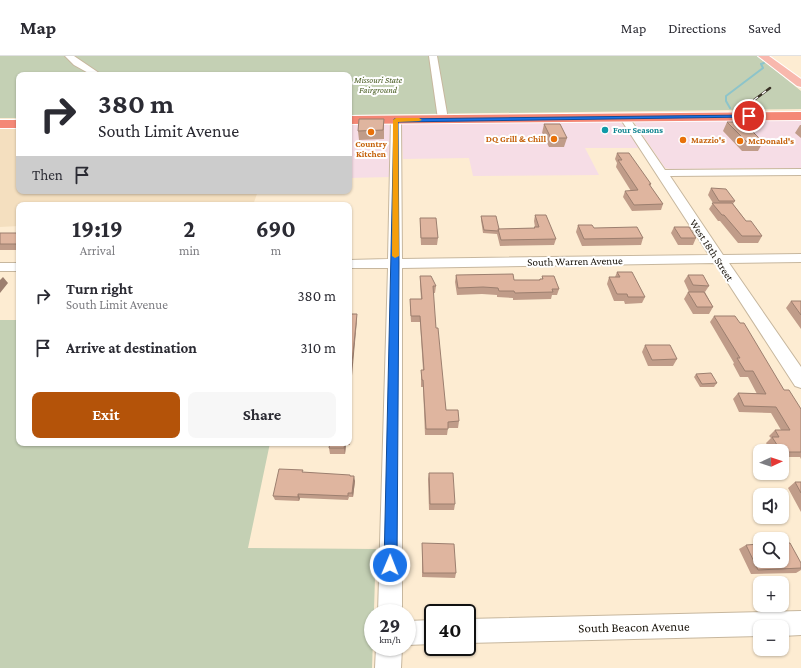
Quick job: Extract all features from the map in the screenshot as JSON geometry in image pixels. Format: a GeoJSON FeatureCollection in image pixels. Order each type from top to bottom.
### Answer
{"type":"FeatureCollection","features":[{"type":"Feature","properties":{"kind":"highway"},"geometry":{"type":"LineString","coordinates":[[352,120],[801,116]]}},
{"type":"Feature","properties":{"kind":"highway"},"geometry":{"type":"LineString","coordinates":[[0,124],[16,124]]}},
{"type":"Feature","properties":{"kind":"main road"},"geometry":{"type":"LineString","coordinates":[[763,56],[801,84]]}},
{"type":"Feature","properties":{"kind":"street"},"geometry":{"type":"LineString","coordinates":[[69,56],[76,63],[92,72]]}},
{"type":"Feature","properties":{"kind":"street"},"geometry":{"type":"LineString","coordinates":[[433,56],[443,119]]}},
{"type":"Feature","properties":{"kind":"street","name":"West 18th Street"},"geometry":{"type":"LineString","coordinates":[[625,118],[801,381]]}},
{"type":"Feature","properties":{"kind":"street"},"geometry":{"type":"LineString","coordinates":[[390,604],[396,120]]}},
{"type":"Feature","properties":{"kind":"street"},"geometry":{"type":"LineString","coordinates":[[662,173],[801,172]]}},
{"type":"Feature","properties":{"kind":"street","name":"South Warren Avenue"},"geometry":{"type":"LineString","coordinates":[[352,264],[801,258]]}},
{"type":"Feature","properties":{"kind":"street"},"geometry":{"type":"LineString","coordinates":[[0,268],[16,267]]}},
{"type":"Feature","properties":{"kind":"street","name":"South Beacon Avenue"},"geometry":{"type":"LineString","coordinates":[[476,631],[801,623]]}},
{"type":"Feature","properties":{"kind":"street"},"geometry":{"type":"LineString","coordinates":[[388,668],[389,656]]}},
{"type":"Feature","properties":{"kind":"shaded area"},"geometry":{"type":"Polygon","coordinates":[[[801,119],[801,168],[665,168],[635,124],[635,122],[639,120],[801,119]]]}},
{"type":"Feature","properties":{"kind":"shaded area"},"geometry":{"type":"Polygon","coordinates":[[[616,121],[623,124],[639,148],[585,148],[599,175],[473,176],[469,158],[403,159],[401,127],[402,124],[406,123],[616,121]]]}},
{"type":"Feature","properties":{"kind":"shaded area"},"geometry":{"type":"Polygon","coordinates":[[[352,123],[386,123],[390,126],[390,177],[352,178],[352,123]]]}},
{"type":"Feature","properties":{"kind":"shaded area"},"geometry":{"type":"Polygon","coordinates":[[[16,126],[16,194],[257,194],[254,202],[16,202],[16,226],[0,227],[0,127],[16,126]]]}},
{"type":"Feature","properties":{"kind":"green space","name":"Missouri State Fairground"},"geometry":{"type":"Polygon","coordinates":[[[0,56],[758,56],[801,91],[801,109],[352,115],[352,72],[16,72],[16,118],[0,118],[0,56]]]}},
{"type":"Feature","properties":{"kind":"green space"},"geometry":{"type":"Polygon","coordinates":[[[0,320],[16,320],[16,446],[269,446],[248,548],[376,549],[374,604],[364,604],[364,656],[372,656],[372,668],[0,668],[0,320]]]}},
{"type":"Feature","properties":{"kind":"building"},"geometry":{"type":"Polygon","coordinates":[[[359,119],[384,119],[383,130],[358,131],[359,119]]]}},
{"type":"Feature","properties":{"kind":"building"},"geometry":{"type":"Polygon","coordinates":[[[727,122],[743,122],[763,142],[747,142],[727,122]]]}},
{"type":"Feature","properties":{"kind":"building"},"geometry":{"type":"Polygon","coordinates":[[[544,124],[560,124],[567,138],[551,138],[544,124]]]}},
{"type":"Feature","properties":{"kind":"building"},"geometry":{"type":"Polygon","coordinates":[[[617,153],[629,153],[663,204],[634,205],[625,191],[638,190],[618,160],[622,160],[617,153]]]}},
{"type":"Feature","properties":{"kind":"building"},"geometry":{"type":"Polygon","coordinates":[[[711,188],[726,189],[735,201],[719,201],[711,188]]]}},
{"type":"Feature","properties":{"kind":"building"},"geometry":{"type":"Polygon","coordinates":[[[712,203],[732,203],[746,221],[751,221],[762,236],[742,236],[712,203]]]}},
{"type":"Feature","properties":{"kind":"building"},"geometry":{"type":"Polygon","coordinates":[[[535,215],[546,215],[556,239],[501,240],[498,229],[539,227],[535,215]]]}},
{"type":"Feature","properties":{"kind":"building"},"geometry":{"type":"Polygon","coordinates":[[[481,216],[496,216],[499,229],[498,231],[484,230],[481,216]]]}},
{"type":"Feature","properties":{"kind":"building"},"geometry":{"type":"Polygon","coordinates":[[[420,218],[436,218],[438,238],[421,238],[420,218]]]}},
{"type":"Feature","properties":{"kind":"building"},"geometry":{"type":"Polygon","coordinates":[[[578,225],[592,225],[594,228],[637,227],[643,238],[584,239],[578,225]]]}},
{"type":"Feature","properties":{"kind":"building"},"geometry":{"type":"Polygon","coordinates":[[[674,227],[689,227],[696,238],[681,238],[674,227]]]}},
{"type":"Feature","properties":{"kind":"building"},"geometry":{"type":"Polygon","coordinates":[[[0,233],[16,233],[16,244],[0,244],[0,233]]]}},
{"type":"Feature","properties":{"kind":"building"},"geometry":{"type":"Polygon","coordinates":[[[617,272],[632,272],[645,297],[628,297],[627,294],[617,294],[609,277],[620,277],[617,272]]]}},
{"type":"Feature","properties":{"kind":"building"},"geometry":{"type":"Polygon","coordinates":[[[513,274],[514,280],[540,280],[543,279],[542,276],[554,276],[559,289],[552,289],[553,292],[515,293],[514,291],[499,291],[498,288],[458,288],[456,275],[513,274]]]}},
{"type":"Feature","properties":{"kind":"building"},"geometry":{"type":"Polygon","coordinates":[[[688,275],[703,275],[709,286],[693,285],[688,275]]]}},
{"type":"Feature","properties":{"kind":"building"},"geometry":{"type":"Polygon","coordinates":[[[420,276],[431,276],[436,286],[433,286],[436,328],[438,328],[446,410],[458,410],[459,421],[448,422],[448,429],[426,429],[421,370],[424,370],[420,316],[411,316],[410,299],[422,299],[420,276]]]}},
{"type":"Feature","properties":{"kind":"building"},"geometry":{"type":"Polygon","coordinates":[[[688,292],[704,292],[713,307],[697,307],[688,292]]]}},
{"type":"Feature","properties":{"kind":"building"},"geometry":{"type":"Polygon","coordinates":[[[791,301],[801,301],[801,315],[791,301]]]}},
{"type":"Feature","properties":{"kind":"building"},"geometry":{"type":"Polygon","coordinates":[[[352,314],[357,314],[352,363],[352,314]]]}},
{"type":"Feature","properties":{"kind":"building"},"geometry":{"type":"Polygon","coordinates":[[[714,316],[735,316],[740,323],[744,323],[784,390],[789,390],[801,409],[801,452],[789,452],[789,444],[776,444],[772,437],[779,437],[775,430],[790,430],[776,407],[744,406],[738,393],[766,394],[753,371],[745,371],[737,358],[740,358],[714,316]]]}},
{"type":"Feature","properties":{"kind":"building"},"geometry":{"type":"Polygon","coordinates":[[[645,345],[670,345],[677,359],[652,360],[645,345]]]}},
{"type":"Feature","properties":{"kind":"building"},"geometry":{"type":"Polygon","coordinates":[[[711,373],[717,383],[702,384],[696,374],[711,373]]]}},
{"type":"Feature","properties":{"kind":"building"},"geometry":{"type":"Polygon","coordinates":[[[329,446],[344,446],[344,448],[329,448],[329,446]]]}},
{"type":"Feature","properties":{"kind":"building"},"geometry":{"type":"Polygon","coordinates":[[[279,469],[303,470],[302,472],[354,476],[352,493],[348,493],[348,496],[298,494],[298,497],[273,496],[279,469]]]}},
{"type":"Feature","properties":{"kind":"building"},"geometry":{"type":"Polygon","coordinates":[[[429,473],[453,473],[455,504],[430,504],[429,473]]]}},
{"type":"Feature","properties":{"kind":"building"},"geometry":{"type":"Polygon","coordinates":[[[795,482],[801,482],[801,493],[795,482]]]}},
{"type":"Feature","properties":{"kind":"building"},"geometry":{"type":"Polygon","coordinates":[[[422,543],[454,544],[456,573],[423,573],[422,543]]]}},
{"type":"Feature","properties":{"kind":"building"},"geometry":{"type":"Polygon","coordinates":[[[789,543],[801,563],[801,568],[758,570],[757,568],[789,568],[789,543]]]}},
{"type":"Feature","properties":{"kind":"building"},"geometry":{"type":"Polygon","coordinates":[[[753,544],[753,560],[746,545],[753,544]]]}},
{"type":"Feature","properties":{"kind":"waterway"},"geometry":{"type":"LineString","coordinates":[[730,108],[726,101],[726,96],[763,68],[761,64],[764,63]]}},
{"type":"Feature","properties":{"kind":"railway"},"geometry":{"type":"LineString","coordinates":[[754,100],[770,88]]}},
{"type":"Feature","properties":{"kind":"slow traffic"},"geometry":{"type":"LineString","coordinates":[[395,256],[396,120],[419,120]]}},
{"type":"Feature","properties":{"kind":"place","name":"Four Seasons"},"geometry":{"type":"Point","coordinates":[605,130]}},
{"type":"Feature","properties":{"kind":"place","name":"Country Kitchen"},"geometry":{"type":"Point","coordinates":[371,132]}},
{"type":"Feature","properties":{"kind":"place","name":"DQ Grill & Chill"},"geometry":{"type":"Point","coordinates":[554,139]}},
{"type":"Feature","properties":{"kind":"place","name":"Mazzio's"},"geometry":{"type":"Point","coordinates":[683,140]}},
{"type":"Feature","properties":{"kind":"place","name":"McDonald's"},"geometry":{"type":"Point","coordinates":[740,141]}},
{"type":"Feature","properties":{"kind":"route"},"geometry":{"type":"LineString","coordinates":[[390,565],[396,120],[749,116]]}}]}
